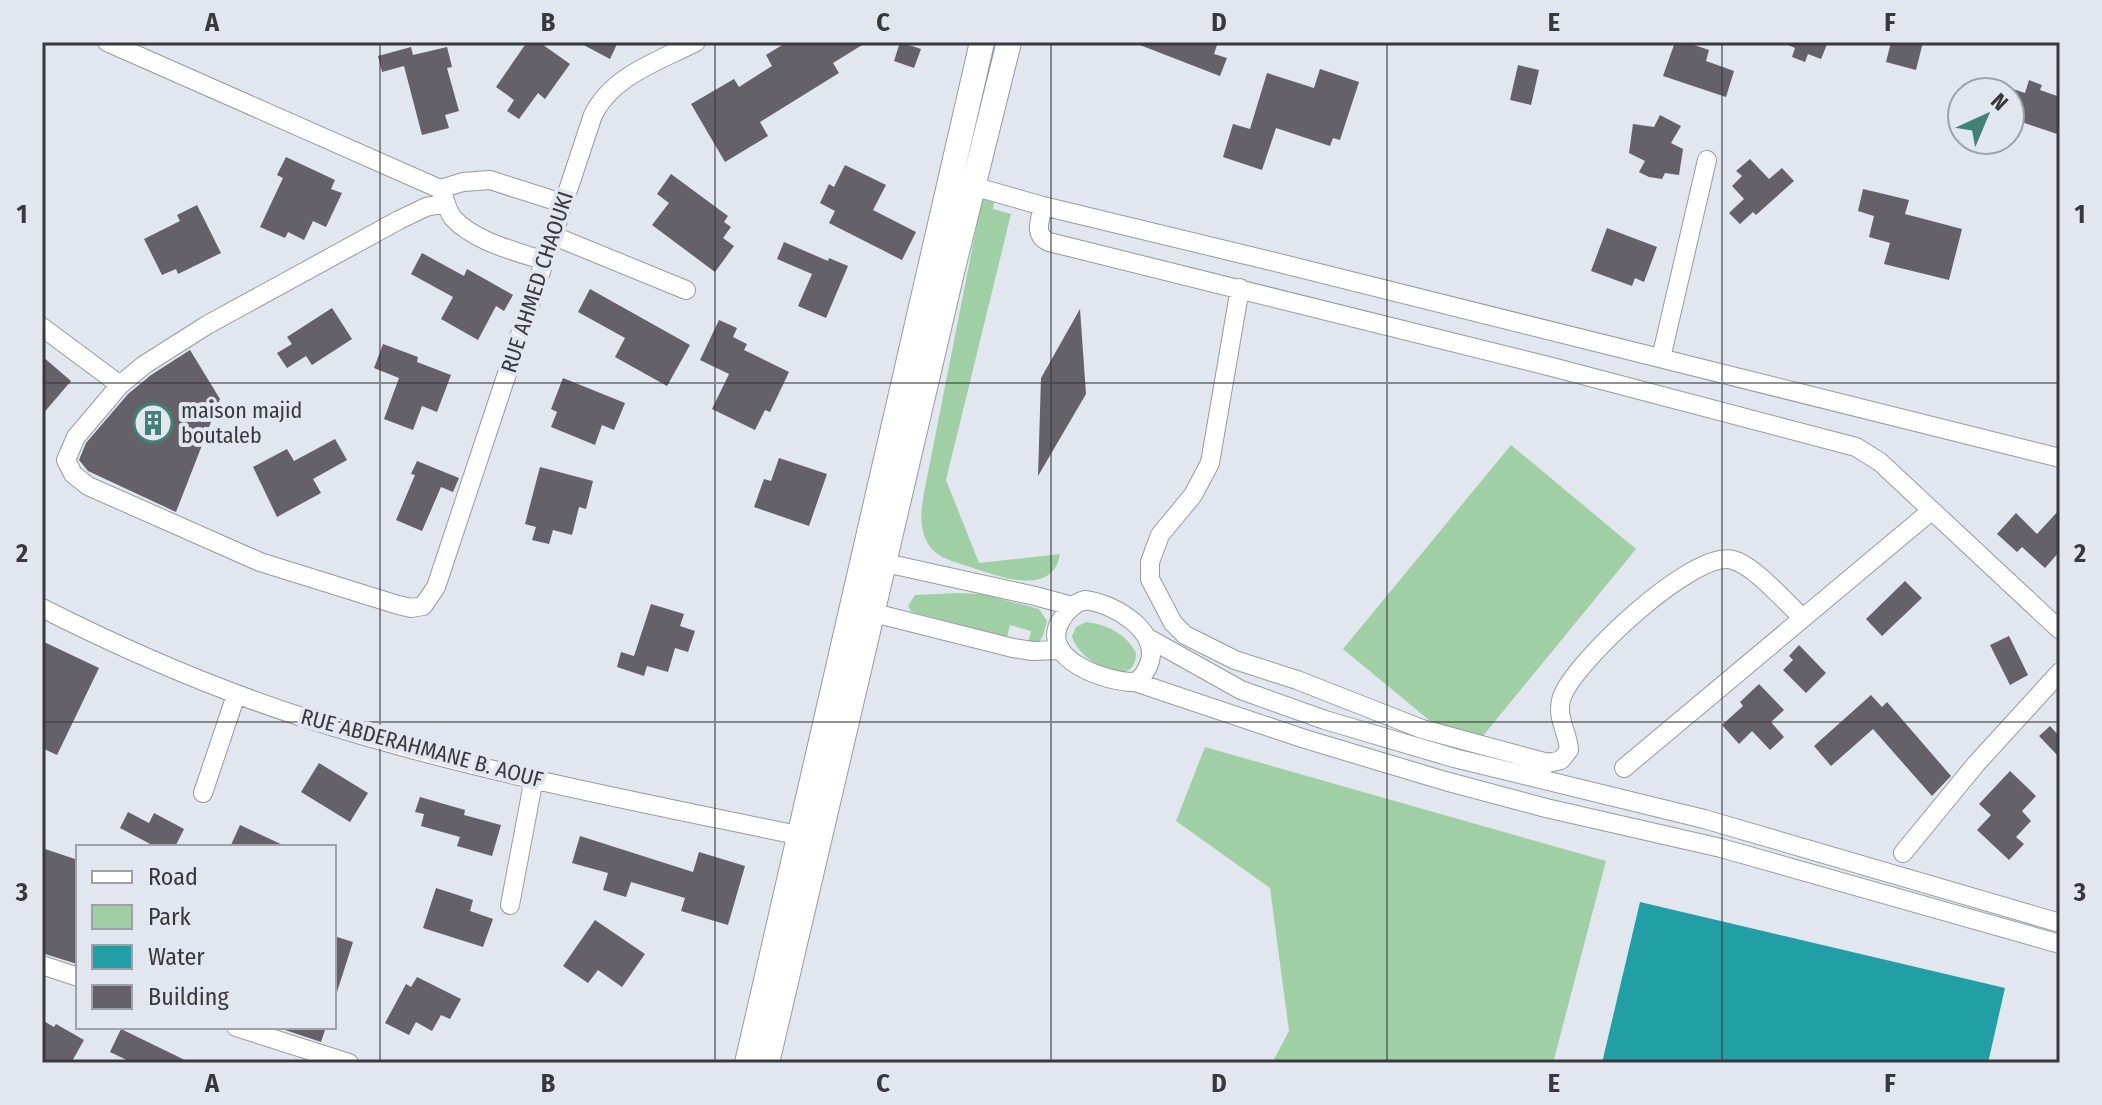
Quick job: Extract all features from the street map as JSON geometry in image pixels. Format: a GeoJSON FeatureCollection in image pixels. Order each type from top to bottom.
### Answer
{"type":"FeatureCollection","features":[{"type":"Feature","properties":{"kind":"street"},"geometry":{"type":"LineString","coordinates":[[107,42],[443,196],[452,216],[473,233],[545,261]]}},
{"type":"Feature","properties":{"kind":"street","name":"RUE AHMED CHAOUKI"},"geometry":{"type":"LineString","coordinates":[[120,385],[72,442],[66,456],[70,470],[88,486],[260,562],[398,605],[411,608],[423,606],[432,597],[593,115],[606,95],[625,78],[696,42]]}},
{"type":"Feature","properties":{"kind":"street"},"geometry":{"type":"LineString","coordinates":[[963,183],[982,42]]}},
{"type":"Feature","properties":{"kind":"street"},"geometry":{"type":"LineString","coordinates":[[747,1063],[808,837],[963,183],[1009,42]]}},
{"type":"Feature","properties":{"kind":"street"},"geometry":{"type":"LineString","coordinates":[[1661,358],[1707,160]]}},
{"type":"Feature","properties":{"kind":"street"},"geometry":{"type":"LineString","coordinates":[[42,327],[120,385],[144,365],[207,325],[426,207],[463,182],[490,180],[562,203]]}},
{"type":"Feature","properties":{"kind":"street"},"geometry":{"type":"LineString","coordinates":[[963,183],[1043,206],[2060,458]]}},
{"type":"Feature","properties":{"kind":"street"},"geometry":{"type":"LineString","coordinates":[[1043,206],[1038,232],[1041,238],[1049,242],[1240,288],[1856,447],[1880,462],[2060,630]]}},
{"type":"Feature","properties":{"kind":"street"},"geometry":{"type":"LineString","coordinates":[[554,236],[686,290]]}},
{"type":"Feature","properties":{"kind":"street"},"geometry":{"type":"LineString","coordinates":[[1240,288],[1210,463],[1193,495],[1160,535],[1150,562],[1150,579],[1157,595],[1173,623],[1185,635],[1235,660],[1297,680],[1422,729],[1548,763],[1561,760],[1569,750],[1561,724],[1560,701],[1568,683],[1613,633],[1672,582],[1709,562],[1731,559],[1744,565],[1803,618]]}},
{"type":"Feature","properties":{"kind":"street"},"geometry":{"type":"LineString","coordinates":[[1624,768],[1931,511]]}},
{"type":"Feature","properties":{"kind":"street"},"geometry":{"type":"LineString","coordinates":[[873,561],[1072,606]]}},
{"type":"Feature","properties":{"kind":"street"},"geometry":{"type":"LineString","coordinates":[[2060,923],[1704,819],[1454,758],[1325,720],[1241,690],[1168,652],[1106,606],[1085,600],[1072,606],[1058,625],[1056,640],[1059,650],[1087,670],[1118,681],[1135,682],[1305,739],[1445,781],[1546,808],[1721,848],[2060,944]]}},
{"type":"Feature","properties":{"kind":"street","name":"RUE ABDERAHMANE B. AOUF"},"geometry":{"type":"LineString","coordinates":[[42,608],[139,655],[236,695],[338,728],[534,778],[808,837]]}},
{"type":"Feature","properties":{"kind":"street"},"geometry":{"type":"LineString","coordinates":[[862,610],[1013,648],[1059,650]]}},
{"type":"Feature","properties":{"kind":"street"},"geometry":{"type":"LineString","coordinates":[[1135,682],[1143,677],[1150,661],[1148,638]]}},
{"type":"Feature","properties":{"kind":"street"},"geometry":{"type":"LineString","coordinates":[[1903,853],[1976,764],[2060,672]]}},
{"type":"Feature","properties":{"kind":"street"},"geometry":{"type":"LineString","coordinates":[[203,793],[236,695]]}},
{"type":"Feature","properties":{"kind":"street"},"geometry":{"type":"LineString","coordinates":[[510,905],[534,778]]}},
{"type":"Feature","properties":{"kind":"street"},"geometry":{"type":"LineString","coordinates":[[767,1063],[808,837]]}},
{"type":"Feature","properties":{"kind":"street"},"geometry":{"type":"LineString","coordinates":[[42,965],[76,976]]}},
{"type":"Feature","properties":{"kind":"street"},"geometry":{"type":"LineString","coordinates":[[242,1029],[349,1063]]}},
{"type":"Feature","properties":{"kind":"green space"},"geometry":{"type":"Polygon","coordinates":[[[982,199],[994,202],[993,209],[1011,214],[946,480],[979,563],[1060,554],[1055,568],[1047,576],[1036,580],[1009,578],[944,558],[931,548],[922,528],[924,493],[982,199]]]}},
{"type":"Feature","properties":{"kind":"green space"},"geometry":{"type":"Polygon","coordinates":[[[1511,445],[1636,549],[1469,753],[1343,649],[1511,445]]]}},
{"type":"Feature","properties":{"kind":"green space"},"geometry":{"type":"Polygon","coordinates":[[[983,594],[1039,609],[1047,621],[1043,636],[1039,642],[1028,643],[1031,631],[1010,625],[1007,637],[912,612],[908,606],[915,595],[983,594]]]}},
{"type":"Feature","properties":{"kind":"green space"},"geometry":{"type":"Polygon","coordinates":[[[1086,622],[1108,628],[1127,640],[1136,653],[1133,665],[1127,671],[1106,669],[1076,646],[1072,636],[1076,627],[1086,622]]]}},
{"type":"Feature","properties":{"kind":"green space"},"geometry":{"type":"Polygon","coordinates":[[[1205,747],[1606,861],[1553,1063],[1272,1063],[1289,1031],[1270,888],[1176,821],[1205,747]]]}},
{"type":"Feature","properties":{"kind":"water"},"geometry":{"type":"Polygon","coordinates":[[[1640,902],[2005,988],[1988,1063],[1602,1063],[1640,902]]]}},
{"type":"Feature","properties":{"kind":"building"},"geometry":{"type":"Polygon","coordinates":[[[527,42],[539,42],[570,64],[545,99],[538,93],[519,119],[507,111],[514,100],[496,87],[527,42]]]}},
{"type":"Feature","properties":{"kind":"building"},"geometry":{"type":"Polygon","coordinates":[[[578,42],[618,42],[610,59],[578,42]]]}},
{"type":"Feature","properties":{"kind":"building"},"geometry":{"type":"Polygon","coordinates":[[[787,42],[867,42],[833,63],[839,73],[760,122],[768,136],[725,162],[691,104],[734,79],[739,87],[772,66],[766,55],[787,42]]]}},
{"type":"Feature","properties":{"kind":"building"},"geometry":{"type":"Polygon","coordinates":[[[900,42],[921,49],[914,68],[894,61],[900,42]]]}},
{"type":"Feature","properties":{"kind":"building"},"geometry":{"type":"Polygon","coordinates":[[[1132,42],[1218,42],[1214,54],[1227,58],[1220,76],[1132,42]]]}},
{"type":"Feature","properties":{"kind":"building"},"geometry":{"type":"Polygon","coordinates":[[[1675,42],[1709,50],[1706,61],[1734,71],[1726,97],[1663,76],[1675,42]]]}},
{"type":"Feature","properties":{"kind":"building"},"geometry":{"type":"Polygon","coordinates":[[[1781,42],[1828,42],[1821,59],[1808,54],[1805,62],[1792,57],[1795,48],[1781,42]]]}},
{"type":"Feature","properties":{"kind":"building"},"geometry":{"type":"Polygon","coordinates":[[[1891,42],[1923,42],[1916,70],[1886,62],[1891,42]]]}},
{"type":"Feature","properties":{"kind":"building"},"geometry":{"type":"Polygon","coordinates":[[[411,47],[413,55],[447,47],[452,67],[447,68],[459,111],[445,115],[449,128],[422,135],[404,66],[382,72],[378,56],[411,47]]]}},
{"type":"Feature","properties":{"kind":"building"},"geometry":{"type":"Polygon","coordinates":[[[1518,65],[1539,70],[1531,105],[1510,100],[1518,65]]]}},
{"type":"Feature","properties":{"kind":"building"},"geometry":{"type":"Polygon","coordinates":[[[1320,69],[1359,82],[1340,140],[1333,138],[1330,146],[1276,128],[1262,170],[1223,157],[1233,124],[1250,129],[1267,73],[1314,88],[1320,69]]]}},
{"type":"Feature","properties":{"kind":"building"},"geometry":{"type":"Polygon","coordinates":[[[2029,80],[2042,85],[2040,90],[2060,97],[2060,135],[2026,123],[2029,80]]]}},
{"type":"Feature","properties":{"kind":"building"},"geometry":{"type":"Polygon","coordinates":[[[1660,115],[1681,126],[1671,143],[1683,149],[1679,175],[1665,173],[1662,179],[1639,172],[1645,161],[1629,153],[1633,124],[1654,127],[1660,115]]]}},
{"type":"Feature","properties":{"kind":"building"},"geometry":{"type":"Polygon","coordinates":[[[286,157],[335,180],[331,189],[342,193],[326,227],[313,221],[304,240],[288,232],[285,238],[260,227],[283,178],[277,175],[286,157]]]}},
{"type":"Feature","properties":{"kind":"building"},"geometry":{"type":"Polygon","coordinates":[[[1750,159],[1769,179],[1782,168],[1794,181],[1756,215],[1753,212],[1740,224],[1729,213],[1744,199],[1732,186],[1742,176],[1736,171],[1750,159]]]}},
{"type":"Feature","properties":{"kind":"building"},"geometry":{"type":"Polygon","coordinates":[[[845,165],[886,185],[873,210],[916,232],[902,260],[829,223],[835,211],[820,203],[829,184],[834,187],[845,165]]]}},
{"type":"Feature","properties":{"kind":"building"},"geometry":{"type":"Polygon","coordinates":[[[671,174],[728,216],[724,222],[731,227],[723,238],[734,246],[715,272],[652,225],[669,203],[657,194],[671,174]]]}},
{"type":"Feature","properties":{"kind":"building"},"geometry":{"type":"Polygon","coordinates":[[[1863,189],[1909,200],[1905,214],[1962,229],[1949,280],[1884,264],[1890,243],[1869,237],[1874,216],[1858,211],[1863,189]]]}},
{"type":"Feature","properties":{"kind":"building"},"geometry":{"type":"Polygon","coordinates":[[[197,205],[221,253],[178,274],[176,269],[162,275],[144,239],[180,221],[177,215],[197,205]]]}},
{"type":"Feature","properties":{"kind":"building"},"geometry":{"type":"Polygon","coordinates":[[[1607,228],[1657,247],[1644,282],[1635,278],[1632,286],[1591,271],[1607,228]]]}},
{"type":"Feature","properties":{"kind":"building"},"geometry":{"type":"Polygon","coordinates":[[[784,242],[848,266],[826,318],[798,306],[812,274],[777,259],[784,242]]]}},
{"type":"Feature","properties":{"kind":"building"},"geometry":{"type":"Polygon","coordinates":[[[422,253],[464,276],[467,269],[513,295],[504,311],[496,306],[478,340],[441,319],[453,297],[411,274],[422,253]]]}},
{"type":"Feature","properties":{"kind":"building"},"geometry":{"type":"Polygon","coordinates":[[[590,289],[690,345],[667,386],[615,357],[625,338],[578,312],[590,289]]]}},
{"type":"Feature","properties":{"kind":"building"},"geometry":{"type":"Polygon","coordinates":[[[332,308],[352,339],[312,365],[306,356],[287,368],[277,353],[292,344],[287,337],[332,308]]]}},
{"type":"Feature","properties":{"kind":"building"},"geometry":{"type":"Polygon","coordinates":[[[1080,309],[1086,394],[1038,476],[1041,378],[1080,309]]]}},
{"type":"Feature","properties":{"kind":"building"},"geometry":{"type":"Polygon","coordinates":[[[719,320],[737,328],[733,337],[747,344],[744,350],[789,372],[770,412],[765,410],[755,430],[712,409],[729,374],[700,360],[719,320]]]}},
{"type":"Feature","properties":{"kind":"building"},"geometry":{"type":"Polygon","coordinates":[[[383,344],[418,357],[417,362],[451,375],[437,412],[422,406],[413,430],[384,419],[399,378],[374,368],[383,344]]]}},
{"type":"Feature","properties":{"kind":"building","name":"maison majid boutaleb"},"geometry":{"type":"Polygon","coordinates":[[[190,350],[220,399],[176,512],[88,471],[79,460],[86,443],[128,394],[190,350]]]}},
{"type":"Feature","properties":{"kind":"building"},"geometry":{"type":"Polygon","coordinates":[[[42,356],[71,381],[42,415],[42,356]]]}},
{"type":"Feature","properties":{"kind":"building"},"geometry":{"type":"Polygon","coordinates":[[[563,378],[625,403],[614,430],[602,425],[595,445],[551,427],[557,412],[551,409],[563,378]]]}},
{"type":"Feature","properties":{"kind":"building"},"geometry":{"type":"Polygon","coordinates":[[[335,439],[347,460],[313,479],[321,493],[277,517],[253,467],[287,449],[294,461],[335,439]]]}},
{"type":"Feature","properties":{"kind":"building"},"geometry":{"type":"Polygon","coordinates":[[[779,458],[827,474],[809,526],[754,507],[764,479],[771,481],[779,458]]]}},
{"type":"Feature","properties":{"kind":"building"},"geometry":{"type":"Polygon","coordinates":[[[417,461],[459,478],[453,492],[441,487],[422,531],[396,520],[415,475],[411,474],[417,461]]]}},
{"type":"Feature","properties":{"kind":"building"},"geometry":{"type":"Polygon","coordinates":[[[540,467],[593,481],[586,509],[579,507],[572,535],[553,530],[549,544],[532,540],[536,527],[525,524],[540,467]]]}},
{"type":"Feature","properties":{"kind":"building"},"geometry":{"type":"Polygon","coordinates":[[[2060,509],[2060,551],[2045,568],[2022,547],[2017,552],[1997,534],[2016,513],[2037,534],[2060,509]]]}},
{"type":"Feature","properties":{"kind":"building"},"geometry":{"type":"Polygon","coordinates":[[[1905,581],[1922,598],[1882,636],[1866,619],[1905,581]]]}},
{"type":"Feature","properties":{"kind":"building"},"geometry":{"type":"Polygon","coordinates":[[[651,604],[684,614],[680,626],[695,631],[688,652],[675,648],[668,672],[647,666],[644,676],[617,667],[621,652],[634,656],[651,604]]]}},
{"type":"Feature","properties":{"kind":"building"},"geometry":{"type":"Polygon","coordinates":[[[2009,636],[2028,675],[2010,685],[1990,645],[2009,636]]]}},
{"type":"Feature","properties":{"kind":"building"},"geometry":{"type":"Polygon","coordinates":[[[42,641],[99,668],[57,755],[42,748],[42,641]]]}},
{"type":"Feature","properties":{"kind":"building"},"geometry":{"type":"Polygon","coordinates":[[[1799,645],[1826,673],[1806,693],[1783,670],[1793,660],[1789,656],[1799,645]]]}},
{"type":"Feature","properties":{"kind":"building"},"geometry":{"type":"Polygon","coordinates":[[[1759,684],[1784,710],[1771,722],[1784,737],[1770,750],[1752,731],[1739,744],[1722,725],[1743,706],[1740,702],[1759,684]]]}},
{"type":"Feature","properties":{"kind":"building"},"geometry":{"type":"Polygon","coordinates":[[[1871,695],[1882,707],[1887,702],[1951,776],[1932,796],[1873,729],[1831,766],[1814,746],[1871,695]]]}},
{"type":"Feature","properties":{"kind":"building"},"geometry":{"type":"Polygon","coordinates":[[[2050,726],[2060,737],[2060,758],[2039,736],[2050,726]]]}},
{"type":"Feature","properties":{"kind":"building"},"geometry":{"type":"Polygon","coordinates":[[[319,763],[368,793],[350,822],[301,792],[319,763]]]}},
{"type":"Feature","properties":{"kind":"building"},"geometry":{"type":"Polygon","coordinates":[[[2010,771],[2036,796],[2022,811],[2031,821],[2016,837],[2024,844],[2009,860],[1977,830],[1991,815],[1979,804],[2010,771]]]}},
{"type":"Feature","properties":{"kind":"building"},"geometry":{"type":"Polygon","coordinates":[[[420,797],[465,810],[464,815],[501,825],[492,856],[457,846],[460,837],[421,826],[424,814],[415,812],[420,797]]]}},
{"type":"Feature","properties":{"kind":"building"},"geometry":{"type":"Polygon","coordinates":[[[128,812],[149,823],[154,813],[184,829],[176,845],[152,845],[120,828],[128,812]]]}},
{"type":"Feature","properties":{"kind":"building"},"geometry":{"type":"Polygon","coordinates":[[[240,825],[283,845],[231,845],[240,825]]]}},
{"type":"Feature","properties":{"kind":"building"},"geometry":{"type":"Polygon","coordinates":[[[580,836],[693,872],[699,852],[745,866],[728,925],[681,911],[685,898],[631,882],[626,897],[603,890],[608,873],[572,863],[580,836]]]}},
{"type":"Feature","properties":{"kind":"building"},"geometry":{"type":"Polygon","coordinates":[[[42,848],[76,859],[76,964],[42,953],[42,848]]]}},
{"type":"Feature","properties":{"kind":"building"},"geometry":{"type":"Polygon","coordinates":[[[436,888],[473,900],[470,911],[493,919],[483,947],[423,928],[436,888]]]}},
{"type":"Feature","properties":{"kind":"building"},"geometry":{"type":"Polygon","coordinates":[[[595,920],[645,954],[622,987],[598,970],[588,983],[563,966],[595,920]]]}},
{"type":"Feature","properties":{"kind":"building"},"geometry":{"type":"Polygon","coordinates":[[[336,937],[353,942],[336,992],[336,937]]]}},
{"type":"Feature","properties":{"kind":"building"},"geometry":{"type":"Polygon","coordinates":[[[417,977],[461,999],[450,1019],[441,1015],[432,1031],[416,1022],[409,1035],[385,1023],[406,984],[411,987],[417,977]]]}},
{"type":"Feature","properties":{"kind":"building"},"geometry":{"type":"Polygon","coordinates":[[[42,1020],[54,1027],[56,1024],[84,1040],[71,1063],[42,1063],[42,1020]]]}},
{"type":"Feature","properties":{"kind":"building"},"geometry":{"type":"Polygon","coordinates":[[[121,1029],[191,1063],[133,1063],[110,1052],[121,1029]]]}},
{"type":"Feature","properties":{"kind":"building"},"geometry":{"type":"Polygon","coordinates":[[[282,1029],[325,1029],[321,1042],[282,1029]]]}},
{"type":"Feature","properties":{"kind":"place","name":"maison majid boutaleb"},"geometry":{"type":"Point","coordinates":[153,423]}}]}
